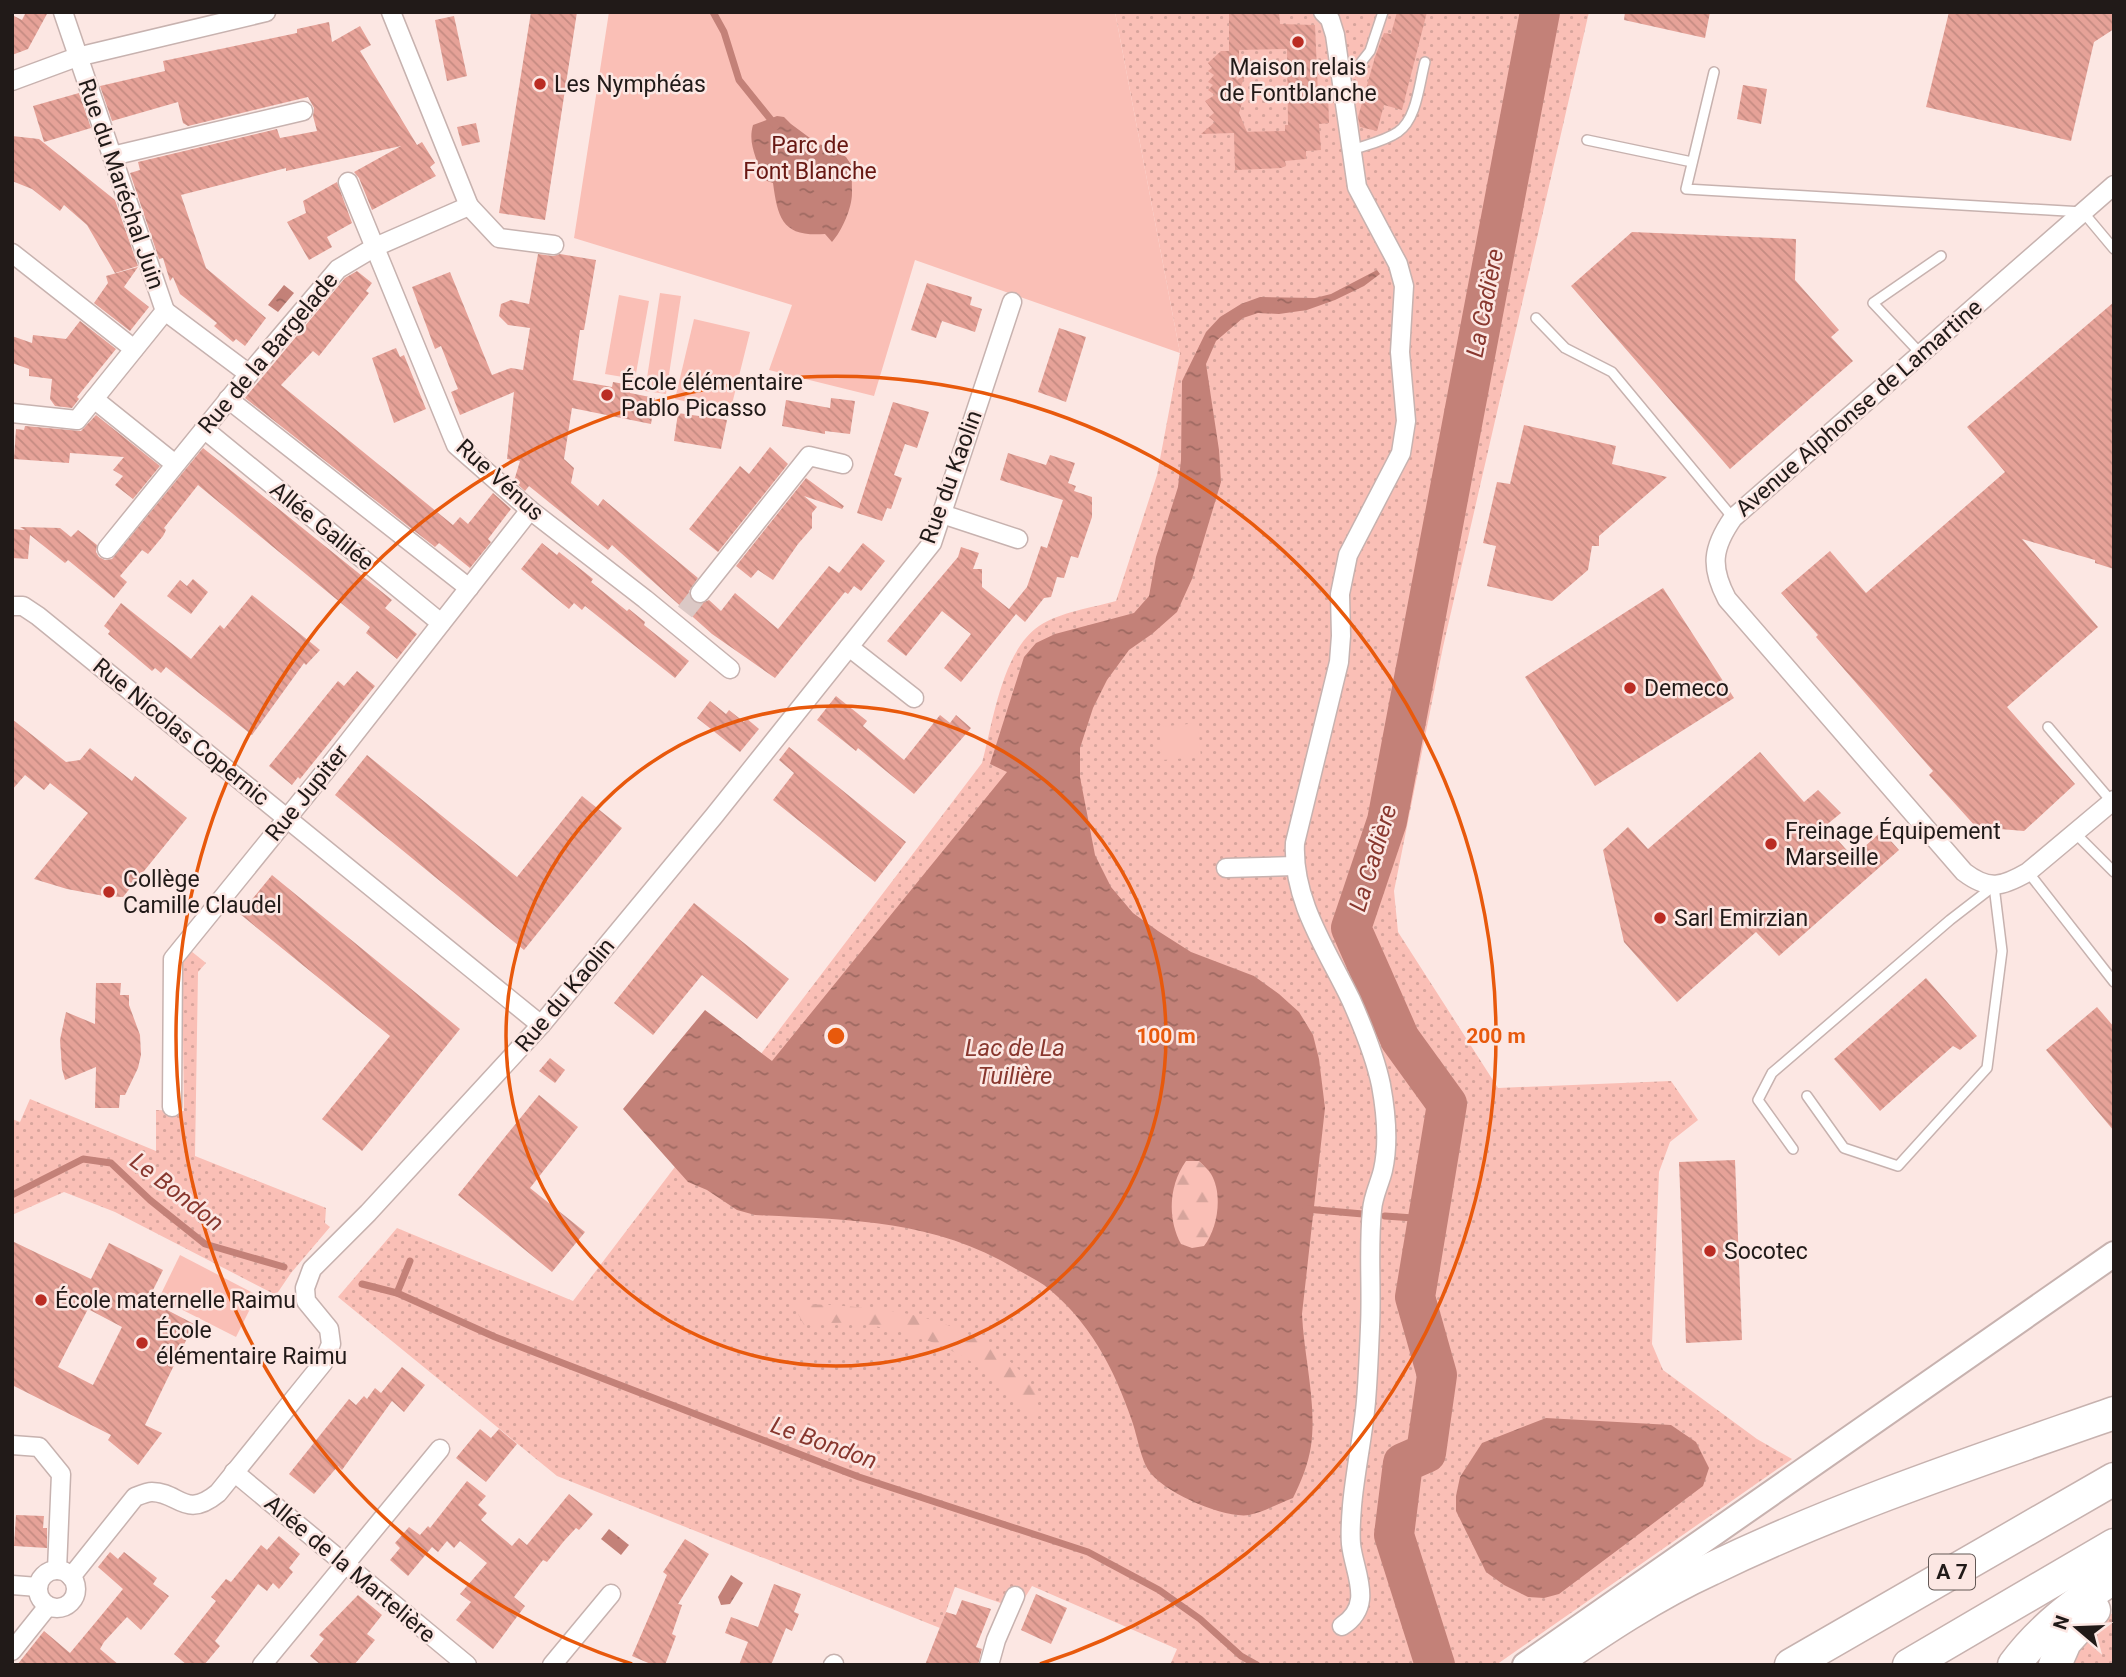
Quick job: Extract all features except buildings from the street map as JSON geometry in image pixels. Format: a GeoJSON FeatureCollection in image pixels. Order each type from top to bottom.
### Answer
{"type":"FeatureCollection","features":[{"type":"Feature","properties":{"kind":"highway"},"geometry":{"type":"LineString","coordinates":[[1551,1665],[1600,1631],[1709,1569],[1816,1521],[1886,1493],[2114,1413]]}},
{"type":"Feature","properties":{"kind":"highway","name":"A 7"},"geometry":{"type":"LineString","coordinates":[[1791,1665],[2114,1479]]}},
{"type":"Feature","properties":{"kind":"highway","name":"A 7"},"geometry":{"type":"LineString","coordinates":[[1909,1665],[2114,1545]]}},
{"type":"Feature","properties":{"kind":"highway"},"geometry":{"type":"LineString","coordinates":[[2014,1665],[2052,1623],[2114,1577]]}},
{"type":"Feature","properties":{"kind":"highway"},"geometry":{"type":"LineString","coordinates":[[2055,1665],[2065,1642],[2081,1623],[2114,1594]]}},
{"type":"Feature","properties":{"kind":"main road"},"geometry":{"type":"LineString","coordinates":[[1525,1665],[2114,1254]]}},
{"type":"Feature","properties":{"kind":"street","name":"Rue du Maréchal Juin"},"geometry":{"type":"LineString","coordinates":[[63,12],[165,312],[249,374]]}},
{"type":"Feature","properties":{"kind":"street"},"geometry":{"type":"LineString","coordinates":[[12,81],[77,57],[266,12]]}},
{"type":"Feature","properties":{"kind":"street"},"geometry":{"type":"LineString","coordinates":[[391,12],[469,206],[499,238],[554,245]]}},
{"type":"Feature","properties":{"kind":"street"},"geometry":{"type":"LineString","coordinates":[[1323,12],[1330,19],[1335,35],[1357,187],[1398,264],[1404,286],[1400,352],[1406,421],[1401,453],[1348,555],[1340,594],[1339,662],[1294,843],[1294,866],[1299,887],[1372,1053],[1381,1085],[1385,1119],[1386,1151],[1371,1210],[1366,1402],[1352,1508],[1351,1544],[1359,1579],[1360,1598],[1356,1612],[1342,1626]]}},
{"type":"Feature","properties":{"kind":"street"},"geometry":{"type":"LineString","coordinates":[[112,156],[303,111]]}},
{"type":"Feature","properties":{"kind":"street","name":"Rue Vénus"},"geometry":{"type":"LineString","coordinates":[[348,182],[456,445],[530,510],[681,618],[730,669]]}},
{"type":"Feature","properties":{"kind":"street","name":"Avenue Alphonse de Lamartine"},"geometry":{"type":"LineString","coordinates":[[1994,886],[1972,879],[1964,872],[1727,600],[1718,583],[1716,548],[1722,533],[1733,518],[2114,185]]}},
{"type":"Feature","properties":{"kind":"street","name":"Rue de la Bargelade"},"geometry":{"type":"LineString","coordinates":[[107,549],[228,399],[338,269],[375,247],[469,206]]}},
{"type":"Feature","properties":{"kind":"street"},"geometry":{"type":"LineString","coordinates":[[12,253],[134,349]]}},
{"type":"Feature","properties":{"kind":"street","name":"Rue du Kaolin"},"geometry":{"type":"LineString","coordinates":[[64,1573],[135,1497],[151,1492],[187,1504],[201,1504],[218,1493],[323,1363],[331,1344],[329,1329],[306,1301],[305,1288],[312,1269],[368,1213],[541,1025],[714,816],[932,543],[1012,302]]}},
{"type":"Feature","properties":{"kind":"street","name":"Rue du Maréchal Juin"},"geometry":{"type":"LineString","coordinates":[[12,413],[76,420],[165,312]]}},
{"type":"Feature","properties":{"kind":"street"},"geometry":{"type":"LineString","coordinates":[[94,399],[175,464]]}},
{"type":"Feature","properties":{"kind":"street","name":"Allée Galilée"},"geometry":{"type":"LineString","coordinates":[[228,399],[468,588]]}},
{"type":"Feature","properties":{"kind":"street","name":"Allée Galilée"},"geometry":{"type":"LineString","coordinates":[[204,429],[441,623]]}},
{"type":"Feature","properties":{"kind":"street"},"geometry":{"type":"LineString","coordinates":[[701,593],[809,456],[843,464]]}},
{"type":"Feature","properties":{"kind":"street","name":"Rue Jupiter"},"geometry":{"type":"LineString","coordinates":[[172,1107],[173,959],[530,510]]}},
{"type":"Feature","properties":{"kind":"street"},"geometry":{"type":"LineString","coordinates":[[942,514],[1018,539]]}},
{"type":"Feature","properties":{"kind":"street","name":"Rue Nicolas Copernic"},"geometry":{"type":"LineString","coordinates":[[12,606],[23,607],[38,616],[541,1025]]}},
{"type":"Feature","properties":{"kind":"street"},"geometry":{"type":"LineString","coordinates":[[849,647],[914,698]]}},
{"type":"Feature","properties":{"kind":"street"},"geometry":{"type":"LineString","coordinates":[[1994,886],[2013,881],[2028,872],[2113,801]]}},
{"type":"Feature","properties":{"kind":"street"},"geometry":{"type":"LineString","coordinates":[[1226,868],[1294,866]]}},
{"type":"Feature","properties":{"kind":"street"},"geometry":{"type":"LineString","coordinates":[[12,1445],[39,1447],[61,1474],[64,1573],[76,1590],[74,1599],[66,1606],[48,1606],[42,1601],[38,1587],[42,1578],[49,1572],[64,1573]]}},
{"type":"Feature","properties":{"kind":"street"},"geometry":{"type":"LineString","coordinates":[[262,1665],[440,1449]]}},
{"type":"Feature","properties":{"kind":"street","name":"Allée de la Martelière"},"geometry":{"type":"LineString","coordinates":[[234,1472],[467,1665]]}},
{"type":"Feature","properties":{"kind":"street"},"geometry":{"type":"LineString","coordinates":[[12,1585],[38,1587]]}},
{"type":"Feature","properties":{"kind":"street"},"geometry":{"type":"LineString","coordinates":[[552,1665],[611,1594]]}},
{"type":"Feature","properties":{"kind":"street"},"geometry":{"type":"LineString","coordinates":[[989,1665],[996,1640],[1015,1596]]}},
{"type":"Feature","properties":{"kind":"street"},"geometry":{"type":"LineString","coordinates":[[12,1651],[48,1606]]}},
{"type":"Feature","properties":{"kind":"lane"},"geometry":{"type":"LineString","coordinates":[[1340,71],[1359,65],[1370,51],[1383,12]]}},
{"type":"Feature","properties":{"kind":"lane"},"geometry":{"type":"LineString","coordinates":[[1352,150],[1396,134],[1404,127],[1410,118],[1425,62]]}},
{"type":"Feature","properties":{"kind":"lane"},"geometry":{"type":"LineString","coordinates":[[1714,72],[1686,188],[2083,212],[2114,249]]}},
{"type":"Feature","properties":{"kind":"lane"},"geometry":{"type":"LineString","coordinates":[[1587,140],[1692,162]]}},
{"type":"Feature","properties":{"kind":"lane"},"geometry":{"type":"LineString","coordinates":[[1921,354],[1873,303],[1941,256]]}},
{"type":"Feature","properties":{"kind":"lane"},"geometry":{"type":"LineString","coordinates":[[1536,318],[1565,348],[1612,372],[1733,518]]}},
{"type":"Feature","properties":{"kind":"lane"},"geometry":{"type":"LineString","coordinates":[[2048,727],[2113,801]]}},
{"type":"Feature","properties":{"kind":"lane"},"geometry":{"type":"LineString","coordinates":[[2075,833],[2114,873]]}},
{"type":"Feature","properties":{"kind":"lane"},"geometry":{"type":"LineString","coordinates":[[2028,872],[2114,982]]}},
{"type":"Feature","properties":{"kind":"lane"},"geometry":{"type":"LineString","coordinates":[[1807,1096],[1844,1148],[1898,1166],[1987,1068],[2002,951],[1994,886]]}},
{"type":"Feature","properties":{"kind":"lane"},"geometry":{"type":"LineString","coordinates":[[1793,1149],[1758,1100],[1772,1073],[1950,920],[1994,886]]}},
{"type":"Feature","properties":{"kind":"green space","name":"Parc de Font Blanche"},"geometry":{"type":"Polygon","coordinates":[[[609,12],[1115,12],[1180,353],[915,260],[874,396],[769,370],[792,305],[574,238],[609,12]]]}},
{"type":"Feature","properties":{"kind":"green space"},"geometry":{"type":"Polygon","coordinates":[[[1115,12],[1589,12],[1443,647],[1394,891],[1398,932],[1498,1088],[1671,1081],[1698,1120],[1670,1142],[1659,1172],[1652,1344],[1663,1370],[1757,1439],[1792,1459],[1496,1665],[1170,1665],[1177,1649],[1032,1586],[1018,1609],[955,1587],[940,1628],[557,1476],[338,1297],[397,1228],[573,1301],[982,763],[1001,688],[1016,652],[1026,637],[1056,617],[1116,601],[1157,475],[1180,353],[1115,12]]]}},
{"type":"Feature","properties":{"kind":"green space"},"geometry":{"type":"Polygon","coordinates":[[[660,293],[681,296],[666,394],[645,391],[660,293]]]}},
{"type":"Feature","properties":{"kind":"green space"},"geometry":{"type":"Polygon","coordinates":[[[619,295],[649,301],[635,379],[605,374],[619,295]]]}},
{"type":"Feature","properties":{"kind":"green space"},"geometry":{"type":"Polygon","coordinates":[[[694,319],[750,332],[730,412],[675,399],[694,319]]]}},
{"type":"Feature","properties":{"kind":"green space"},"geometry":{"type":"Polygon","coordinates":[[[1198,723],[1201,757],[1162,760],[1159,727],[1198,723]]]}},
{"type":"Feature","properties":{"kind":"green space"},"geometry":{"type":"Polygon","coordinates":[[[191,951],[206,963],[198,972],[195,1156],[326,1208],[325,1223],[330,1227],[276,1295],[115,1212],[64,1192],[12,1215],[12,1119],[20,1122],[30,1099],[156,1151],[156,1110],[184,1111],[182,963],[191,951]]]}},
{"type":"Feature","properties":{"kind":"green space"},"geometry":{"type":"Polygon","coordinates":[[[1186,1161],[1198,1161],[1211,1173],[1218,1201],[1216,1221],[1209,1239],[1205,1246],[1192,1248],[1181,1244],[1176,1234],[1172,1212],[1173,1191],[1186,1161]]]}},
{"type":"Feature","properties":{"kind":"green space"},"geometry":{"type":"Polygon","coordinates":[[[180,1255],[257,1295],[236,1337],[159,1298],[180,1255]]]}},
{"type":"Feature","properties":{"kind":"green space"},"geometry":{"type":"Polygon","coordinates":[[[792,1303],[895,1311],[944,1324],[968,1334],[1009,1361],[1029,1382],[1037,1398],[1034,1418],[1024,1411],[1011,1392],[961,1355],[924,1339],[885,1328],[842,1323],[804,1325],[792,1303]]]}},
{"type":"Feature","properties":{"kind":"green space"},"geometry":{"type":"Polygon","coordinates":[[[2114,1612],[2114,1665],[2071,1665],[2071,1661],[2103,1620],[2114,1612]]]}},
{"type":"Feature","properties":{"kind":"water"},"geometry":{"type":"Polygon","coordinates":[[[777,116],[784,117],[818,144],[831,147],[846,157],[854,169],[852,199],[839,232],[832,242],[825,234],[800,232],[785,224],[777,207],[773,183],[761,179],[752,146],[753,125],[777,116]]]}},
{"type":"Feature","properties":{"kind":"water","name":"Lac de La Tuilière"},"geometry":{"type":"Polygon","coordinates":[[[1377,270],[1380,274],[1364,286],[1307,310],[1279,314],[1258,313],[1243,318],[1216,341],[1206,364],[1221,482],[1192,579],[1177,612],[1129,650],[1107,680],[1093,708],[1080,748],[1080,777],[1095,855],[1111,887],[1133,913],[1158,931],[1191,952],[1254,976],[1279,994],[1299,1012],[1313,1035],[1319,1059],[1325,1108],[1302,1314],[1311,1397],[1311,1446],[1304,1473],[1293,1498],[1255,1514],[1238,1515],[1210,1508],[1180,1495],[1149,1471],[1125,1401],[1098,1346],[1074,1314],[1044,1285],[985,1253],[921,1231],[857,1221],[755,1215],[737,1210],[707,1190],[688,1182],[623,1109],[705,1010],[772,1061],[1007,772],[990,764],[1024,657],[1036,643],[1055,634],[1134,613],[1149,596],[1156,557],[1178,487],[1182,381],[1206,332],[1220,317],[1241,304],[1260,297],[1315,298],[1331,294],[1377,270]],[[1186,1161],[1180,1170],[1172,1202],[1176,1234],[1181,1244],[1192,1248],[1204,1246],[1209,1239],[1216,1221],[1218,1201],[1215,1182],[1199,1161],[1186,1161]]]}},
{"type":"Feature","properties":{"kind":"water"},"geometry":{"type":"Polygon","coordinates":[[[284,285],[294,293],[278,312],[268,305],[284,285]]]}},
{"type":"Feature","properties":{"kind":"water"},"geometry":{"type":"Polygon","coordinates":[[[1546,1418],[1671,1425],[1696,1442],[1709,1468],[1703,1486],[1559,1594],[1544,1598],[1528,1597],[1486,1572],[1456,1511],[1456,1496],[1460,1477],[1482,1443],[1546,1418]]]}},
{"type":"Feature","properties":{"kind":"water"},"geometry":{"type":"Polygon","coordinates":[[[609,1529],[629,1545],[621,1555],[601,1539],[609,1529]]]}},
{"type":"Feature","properties":{"kind":"water"},"geometry":{"type":"Polygon","coordinates":[[[731,1575],[743,1583],[730,1604],[721,1605],[718,1597],[731,1575]]]}},
{"type":"Feature","properties":{"kind":"waterway"},"geometry":{"type":"LineString","coordinates":[[713,12],[724,32],[739,80],[776,126]]}},
{"type":"Feature","properties":{"kind":"waterway","name":"La Cadière"},"geometry":{"type":"LineString","coordinates":[[1435,1665],[1394,1535],[1403,1463],[1426,1453],[1437,1375],[1415,1297],[1447,1104],[1400,1039],[1351,928],[1387,821],[1540,12]]}},
{"type":"Feature","properties":{"kind":"waterway","name":"Le Bondon"},"geometry":{"type":"LineString","coordinates":[[12,1195],[83,1159],[111,1163],[150,1200],[205,1244],[284,1267]]}},
{"type":"Feature","properties":{"kind":"waterway"},"geometry":{"type":"LineString","coordinates":[[1306,1209],[1363,1214]]}},
{"type":"Feature","properties":{"kind":"waterway"},"geometry":{"type":"LineString","coordinates":[[1385,1216],[1428,1219]]}},
{"type":"Feature","properties":{"kind":"waterway"},"geometry":{"type":"LineString","coordinates":[[397,1293],[410,1261]]}},
{"type":"Feature","properties":{"kind":"waterway","name":"Le Bondon"},"geometry":{"type":"LineString","coordinates":[[362,1284],[397,1293],[495,1337],[859,1477],[1088,1552],[1159,1590],[1200,1619],[1241,1656],[1257,1665]]}},
{"type":"Feature","properties":{"kind":"tunnel"},"geometry":{"type":"LineString","coordinates":[[685,612],[700,593]]}},
{"type":"Feature","properties":{"kind":"place","name":"Maison relais de Fontblanche"},"geometry":{"type":"Point","coordinates":[1298,42]}},
{"type":"Feature","properties":{"kind":"place","name":"Les Nymphéas"},"geometry":{"type":"Point","coordinates":[540,84]}},
{"type":"Feature","properties":{"kind":"place","name":"École élémentaire Pablo Picasso"},"geometry":{"type":"Point","coordinates":[607,395]}},
{"type":"Feature","properties":{"kind":"place","name":"Demeco"},"geometry":{"type":"Point","coordinates":[1630,688]}},
{"type":"Feature","properties":{"kind":"place","name":"Freinage Équipement Marseille"},"geometry":{"type":"Point","coordinates":[1771,844]}},
{"type":"Feature","properties":{"kind":"place","name":"Collège Camille Claudel"},"geometry":{"type":"Point","coordinates":[109,892]}},
{"type":"Feature","properties":{"kind":"place","name":"Sarl Emirzian"},"geometry":{"type":"Point","coordinates":[1660,918]}},
{"type":"Feature","properties":{"kind":"place","name":"Socotec"},"geometry":{"type":"Point","coordinates":[1710,1251]}},
{"type":"Feature","properties":{"kind":"place","name":"École maternelle Raimu"},"geometry":{"type":"Point","coordinates":[41,1300]}},
{"type":"Feature","properties":{"kind":"place","name":"École élémentaire Raimu"},"geometry":{"type":"Point","coordinates":[142,1343]}}]}
